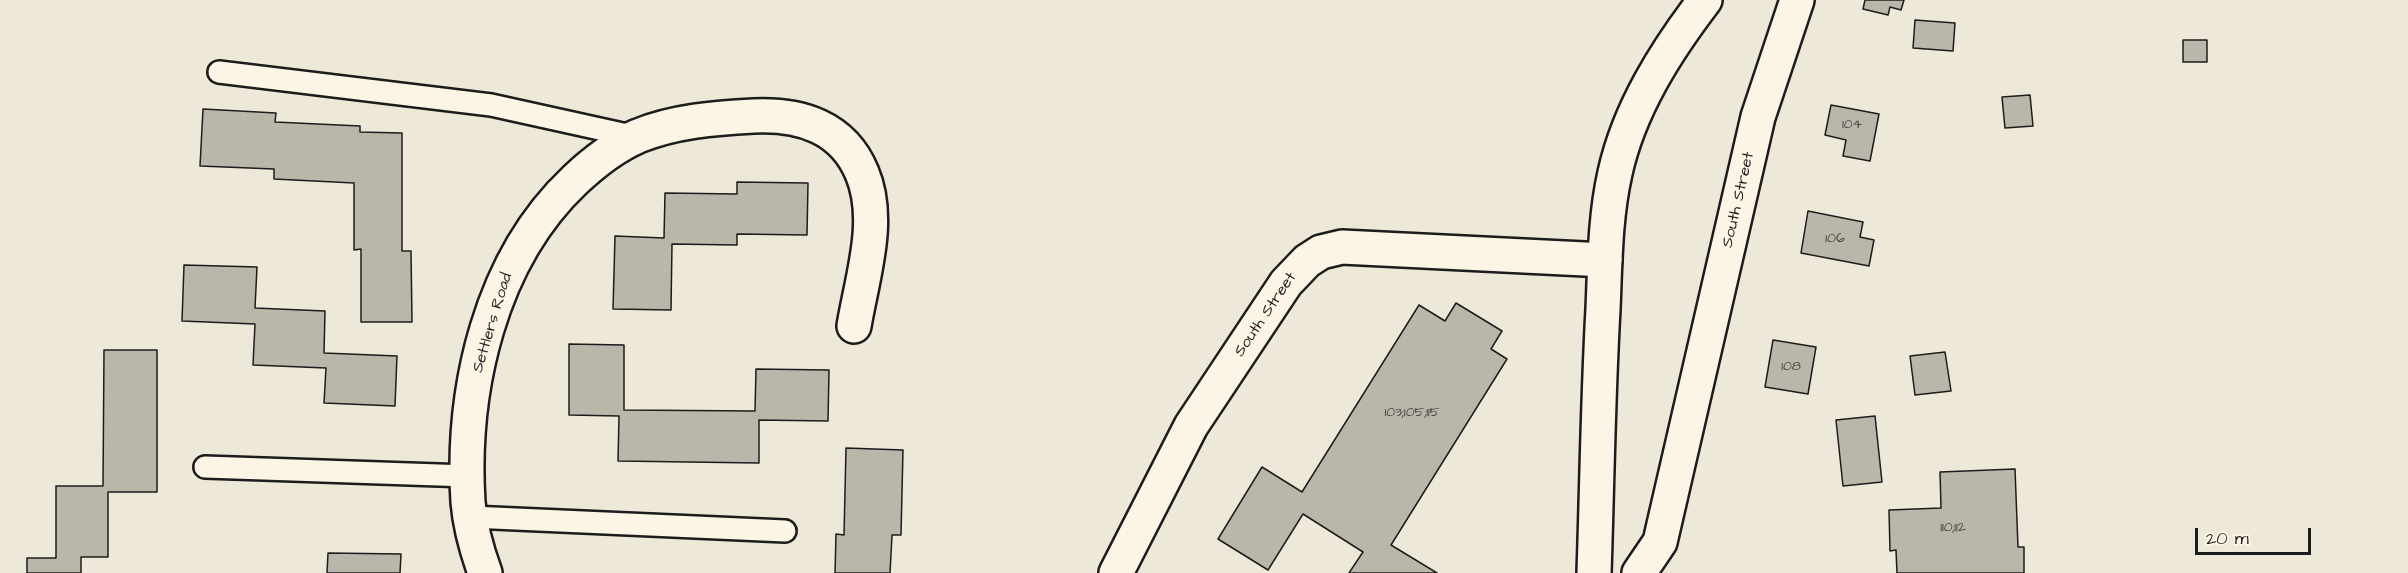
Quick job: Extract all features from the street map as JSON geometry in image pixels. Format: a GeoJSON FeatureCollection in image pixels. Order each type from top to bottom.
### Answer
{"type":"FeatureCollection","features":[{"type":"Feature","properties":{"kind":"street"},"geometry":{"type":"LineString","coordinates":[[1594,573],[1605,260],[1616,171],[1632,122],[1654,75],[1681,31],[1705,0]]}},
{"type":"Feature","properties":{"kind":"street","name":"South Street"},"geometry":{"type":"LineString","coordinates":[[1639,573],[1660,542],[1758,117],[1797,0]]}},
{"type":"Feature","properties":{"kind":"street","name":"Settlers Road"},"geometry":{"type":"LineString","coordinates":[[485,573],[471,518],[467,445],[474,386],[488,328],[511,266],[527,236],[557,197],[594,162],[636,137],[666,126],[699,120],[765,115],[799,118],[828,129],[842,142],[863,175],[871,222],[854,326]]}},
{"type":"Feature","properties":{"kind":"street","name":"South Street"},"geometry":{"type":"LineString","coordinates":[[1116,573],[1191,426],[1286,283],[1298,268],[1321,252],[1342,246],[1605,260]]}},
{"type":"Feature","properties":{"kind":"lane"},"geometry":{"type":"LineString","coordinates":[[219,72],[491,105],[636,137]]}},
{"type":"Feature","properties":{"kind":"lane"},"geometry":{"type":"LineString","coordinates":[[205,467],[468,476]]}},
{"type":"Feature","properties":{"kind":"lane"},"geometry":{"type":"LineString","coordinates":[[471,518],[785,531]]}},
{"type":"Feature","properties":{"kind":"building"},"geometry":{"type":"Polygon","coordinates":[[[1865,0],[1904,0],[1901,10],[1890,7],[1888,15],[1863,9],[1865,0]]]}},
{"type":"Feature","properties":{"kind":"building"},"geometry":{"type":"Polygon","coordinates":[[[1915,20],[1955,23],[1953,51],[1913,48],[1915,20]]]}},
{"type":"Feature","properties":{"kind":"building"},"geometry":{"type":"Polygon","coordinates":[[[2183,40],[2207,40],[2207,62],[2183,62],[2183,40]]]}},
{"type":"Feature","properties":{"kind":"building"},"geometry":{"type":"Polygon","coordinates":[[[2030,95],[2033,126],[2005,128],[2002,97],[2030,95]]]}},
{"type":"Feature","properties":{"kind":"building"},"geometry":{"type":"Polygon","coordinates":[[[1831,105],[1879,114],[1870,161],[1843,156],[1846,140],[1825,135],[1831,105]]]}},
{"type":"Feature","properties":{"kind":"building"},"geometry":{"type":"Polygon","coordinates":[[[203,109],[276,113],[275,122],[360,126],[360,132],[402,133],[402,251],[411,251],[412,322],[361,322],[361,249],[354,250],[354,183],[274,179],[274,169],[200,166],[203,109]]]}},
{"type":"Feature","properties":{"kind":"building"},"geometry":{"type":"Polygon","coordinates":[[[737,182],[808,183],[807,235],[737,234],[737,245],[672,244],[671,310],[613,309],[615,236],[664,238],[665,193],[737,194],[737,182]]]}},
{"type":"Feature","properties":{"kind":"building"},"geometry":{"type":"Polygon","coordinates":[[[1808,211],[1863,222],[1860,237],[1874,240],[1869,266],[1801,253],[1808,211]]]}},
{"type":"Feature","properties":{"kind":"building"},"geometry":{"type":"Polygon","coordinates":[[[184,265],[257,267],[255,308],[325,311],[324,353],[397,356],[395,406],[324,403],[326,368],[253,365],[255,324],[182,321],[184,265]]]}},
{"type":"Feature","properties":{"kind":"building"},"geometry":{"type":"Polygon","coordinates":[[[1456,303],[1502,331],[1491,349],[1507,359],[1391,545],[1437,573],[1349,573],[1363,552],[1303,514],[1268,570],[1218,539],[1262,467],[1302,492],[1419,305],[1445,321],[1456,303]]]}},
{"type":"Feature","properties":{"kind":"building"},"geometry":{"type":"Polygon","coordinates":[[[1773,340],[1816,347],[1808,394],[1765,387],[1773,340]]]}},
{"type":"Feature","properties":{"kind":"building"},"geometry":{"type":"Polygon","coordinates":[[[569,344],[624,345],[624,410],[755,411],[756,369],[829,370],[828,421],[759,420],[759,463],[618,461],[619,416],[569,415],[569,344]]]}},
{"type":"Feature","properties":{"kind":"building"},"geometry":{"type":"Polygon","coordinates":[[[104,350],[157,350],[157,492],[108,492],[108,557],[81,557],[81,573],[27,573],[27,558],[56,558],[56,486],[103,486],[104,350]]]}},
{"type":"Feature","properties":{"kind":"building"},"geometry":{"type":"Polygon","coordinates":[[[1945,352],[1951,391],[1915,395],[1910,356],[1945,352]]]}},
{"type":"Feature","properties":{"kind":"building"},"geometry":{"type":"Polygon","coordinates":[[[1875,416],[1882,482],[1843,486],[1836,420],[1875,416]]]}},
{"type":"Feature","properties":{"kind":"building"},"geometry":{"type":"Polygon","coordinates":[[[846,448],[903,450],[901,535],[892,535],[890,573],[835,573],[836,534],[844,535],[846,448]]]}},
{"type":"Feature","properties":{"kind":"building"},"geometry":{"type":"Polygon","coordinates":[[[2015,469],[2018,547],[2024,547],[2024,573],[1897,573],[1896,550],[1890,551],[1889,510],[1941,508],[1940,472],[2015,469]]]}},
{"type":"Feature","properties":{"kind":"building"},"geometry":{"type":"Polygon","coordinates":[[[328,553],[401,554],[400,573],[327,573],[328,553]]]}}]}
